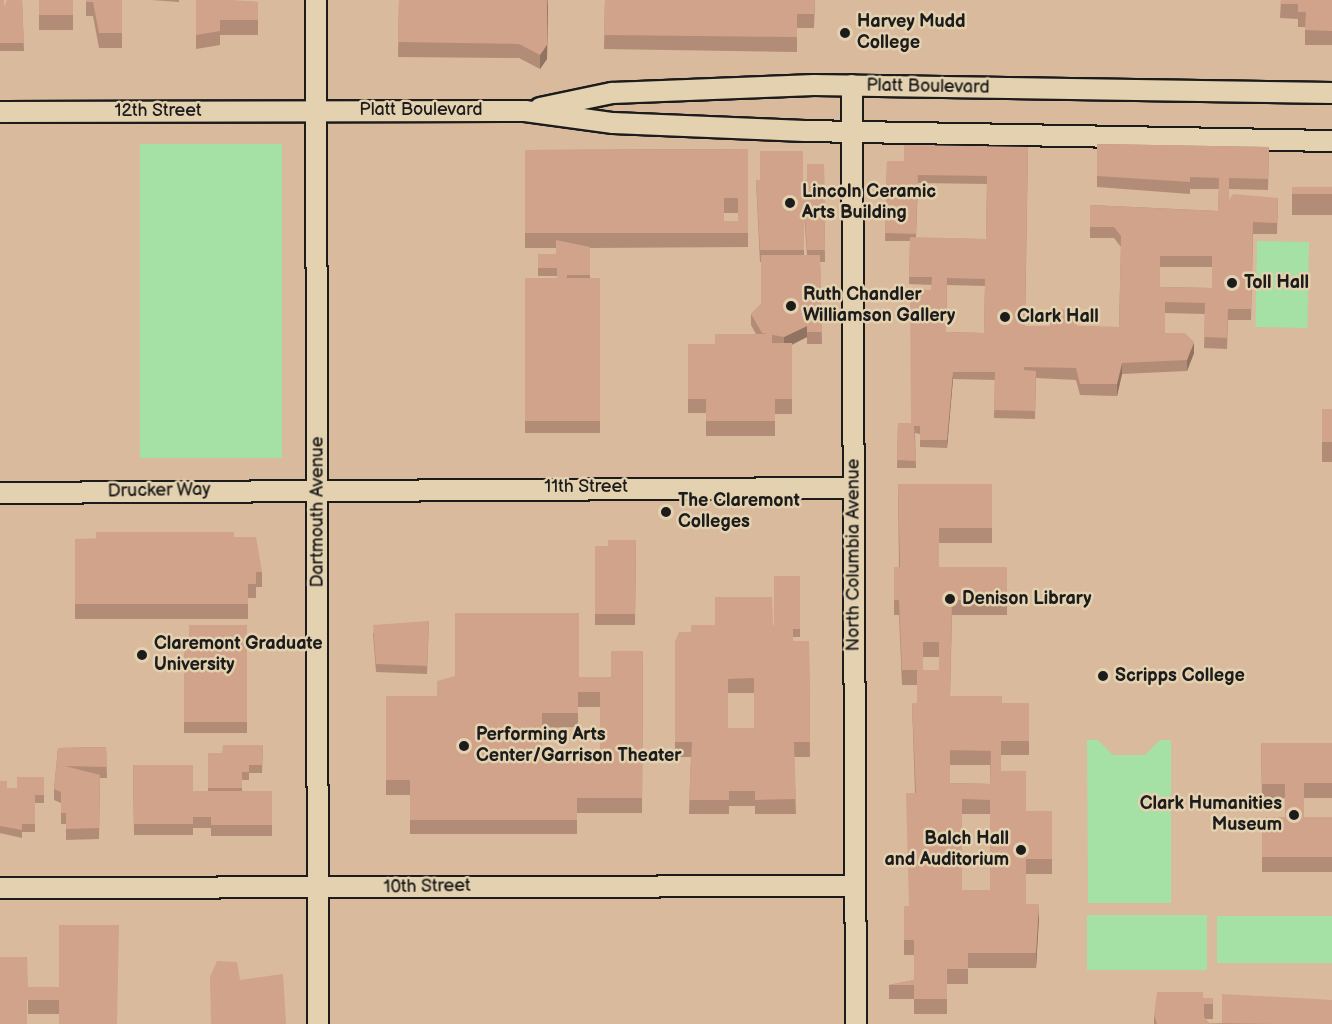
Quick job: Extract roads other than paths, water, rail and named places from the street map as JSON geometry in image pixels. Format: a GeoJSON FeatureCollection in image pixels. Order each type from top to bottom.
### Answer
{"type":"FeatureCollection","features":[{"type":"Feature","properties":{"kind":"street","name":"Dartmouth Avenue"},"geometry":{"type":"LineString","coordinates":[[316,0],[318,1024]]}},
{"type":"Feature","properties":{"kind":"street","name":"Platt Boulevard"},"geometry":{"type":"LineString","coordinates":[[525,111],[612,93],[852,85],[1332,93]]}},
{"type":"Feature","properties":{"kind":"street","name":"North Columbia Avenue"},"geometry":{"type":"LineString","coordinates":[[852,85],[856,1024]]}},
{"type":"Feature","properties":{"kind":"street","name":"Platt Boulevard"},"geometry":{"type":"LineString","coordinates":[[316,110],[525,111],[614,123],[854,133],[1332,141]]}},
{"type":"Feature","properties":{"kind":"street","name":"12th Street"},"geometry":{"type":"LineString","coordinates":[[0,112],[316,110]]}},
{"type":"Feature","properties":{"kind":"street","name":"11th Street"},"geometry":{"type":"LineString","coordinates":[[318,489],[854,488]]}},
{"type":"Feature","properties":{"kind":"street","name":"Drucker Way"},"geometry":{"type":"LineString","coordinates":[[0,493],[318,489]]}},
{"type":"Feature","properties":{"kind":"street","name":"10th Street"},"geometry":{"type":"LineString","coordinates":[[0,888],[854,886]]}},
{"type":"Feature","properties":{"kind":"place","name":"Harvey Mudd College"},"geometry":{"type":"Point","coordinates":[845,33]}},
{"type":"Feature","properties":{"kind":"place","name":"Lincoln Ceramic Arts Building"},"geometry":{"type":"Point","coordinates":[790,203]}},
{"type":"Feature","properties":{"kind":"place","name":"Toll Hall"},"geometry":{"type":"Point","coordinates":[1232,283]}},
{"type":"Feature","properties":{"kind":"place","name":"Ruth Chandler Williamson Gallery"},"geometry":{"type":"Point","coordinates":[791,306]}},
{"type":"Feature","properties":{"kind":"place","name":"Clark Hall"},"geometry":{"type":"Point","coordinates":[1005,317]}},
{"type":"Feature","properties":{"kind":"place","name":"The Claremont Colleges"},"geometry":{"type":"Point","coordinates":[666,512]}},
{"type":"Feature","properties":{"kind":"place","name":"Denison Library"},"geometry":{"type":"Point","coordinates":[950,599]}},
{"type":"Feature","properties":{"kind":"place","name":"Claremont Graduate University"},"geometry":{"type":"Point","coordinates":[142,655]}},
{"type":"Feature","properties":{"kind":"place","name":"Scripps College"},"geometry":{"type":"Point","coordinates":[1103,676]}},
{"type":"Feature","properties":{"kind":"place","name":"Performing Arts Center/Garrison Theater"},"geometry":{"type":"Point","coordinates":[464,746]}},
{"type":"Feature","properties":{"kind":"place","name":"Clark Humanities Museum"},"geometry":{"type":"Point","coordinates":[1294,815]}},
{"type":"Feature","properties":{"kind":"place","name":"Balch Hall and Auditorium"},"geometry":{"type":"Point","coordinates":[1021,850]}}]}
